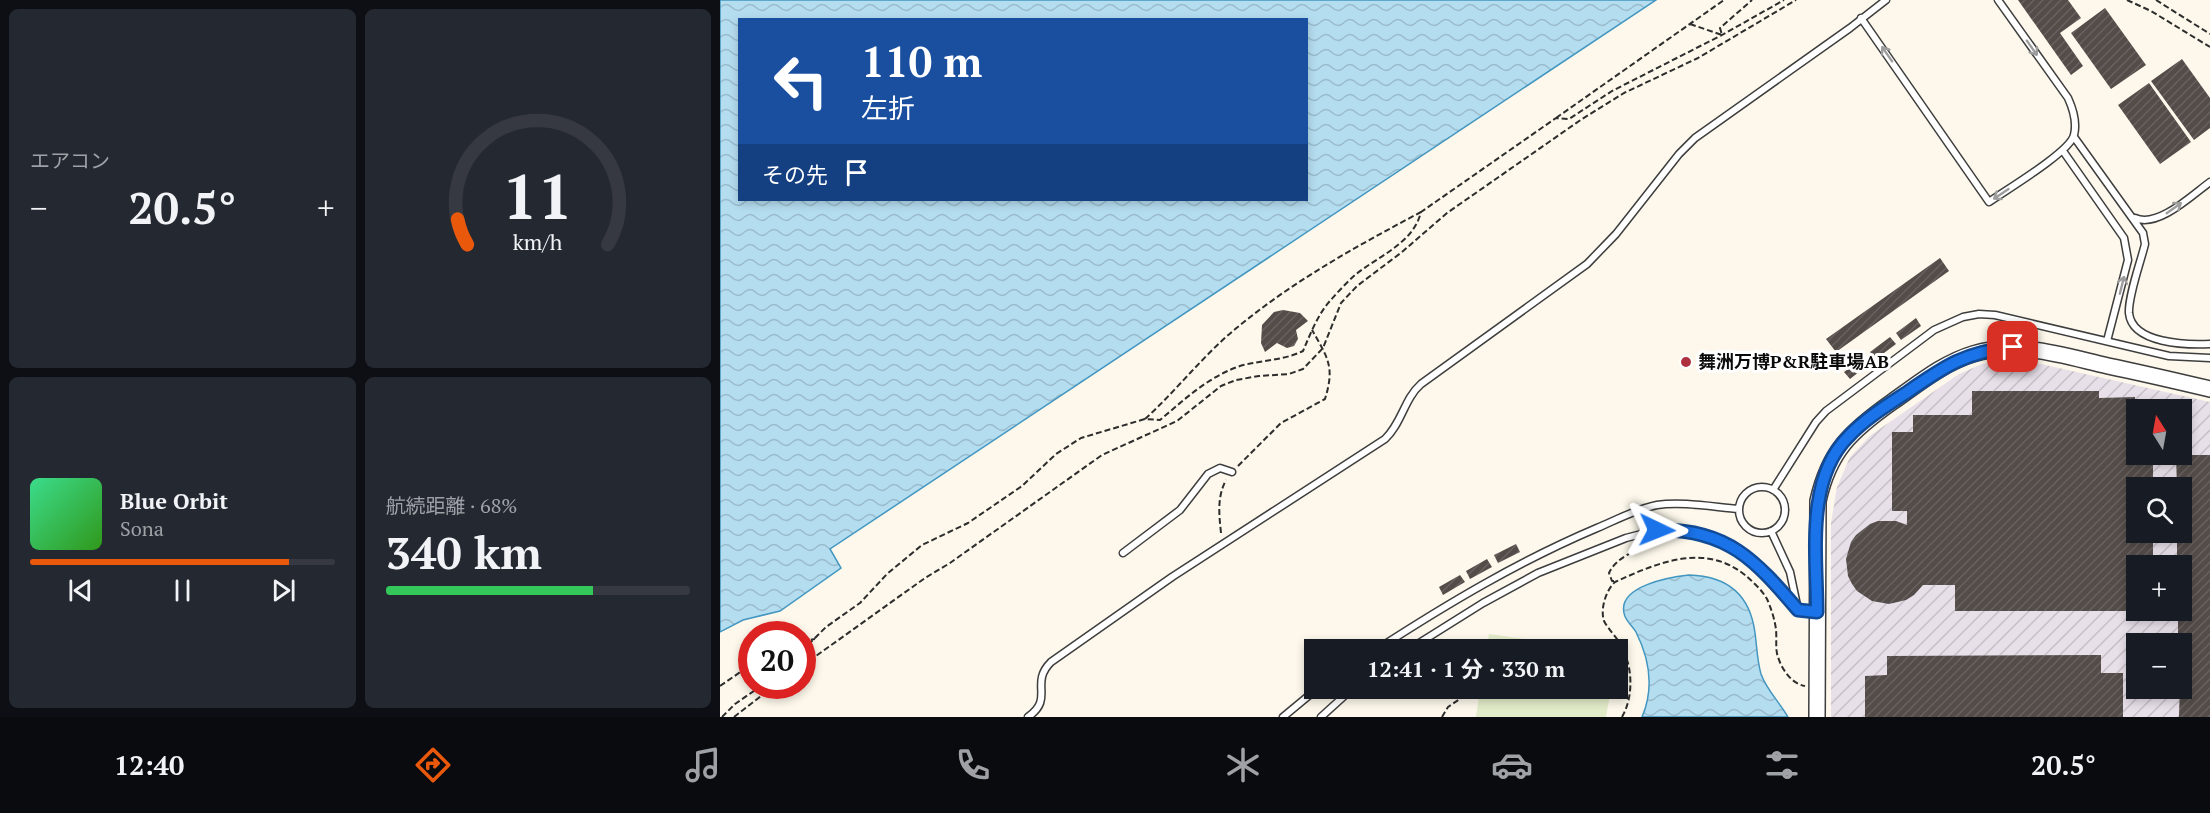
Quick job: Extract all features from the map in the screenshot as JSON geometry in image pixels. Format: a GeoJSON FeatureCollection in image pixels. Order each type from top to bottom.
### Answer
{"type":"FeatureCollection","features":[{"type":"Feature","properties":{"kind":"street"},"geometry":{"type":"LineString","coordinates":[[1817,717],[1818,501],[1827,469],[1846,438],[1864,421],[1942,367],[1974,353],[2013,347],[2071,357],[2210,389]]}},
{"type":"Feature","properties":{"kind":"lane"},"geometry":{"type":"LineString","coordinates":[[1028,717],[1040,706],[1042,700],[1040,679],[1051,662],[1172,577],[1385,439],[1397,425],[1411,395],[1421,384],[1566,280],[1604,248],[1686,146],[1886,0]]}},
{"type":"Feature","properties":{"kind":"lane"},"geometry":{"type":"LineString","coordinates":[[1862,18],[1989,202],[2063,152],[2074,137],[2074,116],[2068,98],[1998,0]]}},
{"type":"Feature","properties":{"kind":"lane"},"geometry":{"type":"LineString","coordinates":[[2074,137],[2143,233],[2145,244],[2129,311],[2133,325],[2146,336],[2164,341],[2210,345]]}},
{"type":"Feature","properties":{"kind":"lane"},"geometry":{"type":"LineString","coordinates":[[2063,152],[2118,229],[2127,248],[2128,260],[2107,341]]}},
{"type":"Feature","properties":{"kind":"lane"},"geometry":{"type":"LineString","coordinates":[[2134,218],[2146,221],[2160,218],[2210,182]]}},
{"type":"Feature","properties":{"kind":"lane"},"geometry":{"type":"LineString","coordinates":[[1773,490],[1816,422],[1826,411],[1934,330],[1949,322],[1979,314],[1995,315],[2169,356],[2210,358]]}},
{"type":"Feature","properties":{"kind":"lane"},"geometry":{"type":"LineString","coordinates":[[1123,553],[1180,510],[1208,474],[1220,468],[1232,472]]}},
{"type":"Feature","properties":{"kind":"lane"},"geometry":{"type":"LineString","coordinates":[[1758,488],[1773,490],[1783,501],[1784,515],[1782,522],[1771,531],[1758,533],[1742,522],[1739,509],[1741,501],[1751,490],[1758,488]]}},
{"type":"Feature","properties":{"kind":"lane"},"geometry":{"type":"LineString","coordinates":[[1393,639],[1484,582],[1533,557],[1647,508],[1665,505],[1739,509]]}},
{"type":"Feature","properties":{"kind":"lane"},"geometry":{"type":"LineString","coordinates":[[1426,639],[1483,603],[1538,573],[1626,538],[1657,530],[1677,530],[1713,538],[1760,567],[1798,610],[1817,612]]}},
{"type":"Feature","properties":{"kind":"lane"},"geometry":{"type":"LineString","coordinates":[[1771,531],[1790,572],[1798,610]]}},
{"type":"Feature","properties":{"kind":"lane"},"geometry":{"type":"LineString","coordinates":[[1283,717],[1305,699]]}},
{"type":"Feature","properties":{"kind":"lane"},"geometry":{"type":"LineString","coordinates":[[1321,717],[1341,699]]}},
{"type":"Feature","properties":{"kind":"path"},"geometry":{"type":"LineString","coordinates":[[1145,419],[1183,383],[1210,352],[1246,320],[1306,277],[1349,250],[1421,212],[1724,0]]}},
{"type":"Feature","properties":{"kind":"path"},"geometry":{"type":"LineString","coordinates":[[1722,35],[1720,28],[1752,0]]}},
{"type":"Feature","properties":{"kind":"path"},"geometry":{"type":"LineString","coordinates":[[1556,118],[1569,119],[1612,91],[1722,35],[1784,0]]}},
{"type":"Feature","properties":{"kind":"path"},"geometry":{"type":"LineString","coordinates":[[816,657],[1102,455],[1177,421],[1221,386],[1236,380],[1289,374],[1303,369],[1323,348],[1341,303],[1357,286],[1402,252],[1447,213],[1616,98],[1698,58],[1796,0]]}},
{"type":"Feature","properties":{"kind":"path"},"geometry":{"type":"LineString","coordinates":[[2127,0],[2151,11],[2210,47]]}},
{"type":"Feature","properties":{"kind":"path"},"geometry":{"type":"LineString","coordinates":[[2156,0],[2210,34]]}},
{"type":"Feature","properties":{"kind":"path"},"geometry":{"type":"LineString","coordinates":[[1690,24],[1722,35]]}},
{"type":"Feature","properties":{"kind":"path"},"geometry":{"type":"LineString","coordinates":[[816,638],[826,627],[860,603],[887,574],[922,544],[968,523],[1013,493],[1056,454],[1081,438],[1145,419],[1160,420],[1203,384],[1219,374],[1243,365],[1293,356],[1303,351],[1327,304],[1356,275],[1408,237],[1418,223],[1421,212]]}},
{"type":"Feature","properties":{"kind":"path"},"geometry":{"type":"LineString","coordinates":[[1221,533],[1220,491],[1232,472],[1281,423],[1326,399],[1331,379],[1329,362],[1312,330]]}},
{"type":"Feature","properties":{"kind":"path"},"geometry":{"type":"LineString","coordinates":[[1617,581],[1612,581],[1609,573],[1620,560],[1641,548],[1670,539],[1677,530]]}},
{"type":"Feature","properties":{"kind":"path"},"geometry":{"type":"LineString","coordinates":[[1622,717],[1628,706],[1629,667],[1621,646],[1603,615],[1604,602],[1610,586],[1659,563],[1688,557],[1706,558],[1724,563],[1740,571],[1753,582],[1766,597],[1776,630],[1778,657],[1785,672],[1794,682],[1808,687]]}},
{"type":"Feature","properties":{"kind":"path"},"geometry":{"type":"LineString","coordinates":[[720,686],[738,674]]}},
{"type":"Feature","properties":{"kind":"path"},"geometry":{"type":"LineString","coordinates":[[722,717],[742,699]]}},
{"type":"Feature","properties":{"kind":"path"},"geometry":{"type":"LineString","coordinates":[[734,717],[757,699]]}},
{"type":"Feature","properties":{"kind":"path"},"geometry":{"type":"LineString","coordinates":[[1442,717],[1448,707],[1460,699]]}},
{"type":"Feature","properties":{"kind":"shaded area"},"geometry":{"type":"Polygon","coordinates":[[[2011,360],[2041,364],[2210,402],[2210,717],[1831,717],[1831,523],[1837,487],[1850,457],[1871,435],[1959,374],[1982,364],[2011,360]]]}},
{"type":"Feature","properties":{"kind":"green space"},"geometry":{"type":"Polygon","coordinates":[[[1489,634],[1524,639],[1488,639],[1489,634]]]}},
{"type":"Feature","properties":{"kind":"green space"},"geometry":{"type":"Polygon","coordinates":[[[1478,699],[1609,699],[1606,717],[1476,717],[1478,699]]]}},
{"type":"Feature","properties":{"kind":"water"},"geometry":{"type":"Polygon","coordinates":[[[720,0],[1656,0],[830,549],[841,568],[780,611],[738,621],[720,632],[720,0]]]}},
{"type":"Feature","properties":{"kind":"water"},"geometry":{"type":"Polygon","coordinates":[[[1689,575],[1715,579],[1734,590],[1742,598],[1752,619],[1761,674],[1788,717],[1642,717],[1648,696],[1649,674],[1645,653],[1636,632],[1627,621],[1624,604],[1629,596],[1647,585],[1689,575]]]}},
{"type":"Feature","properties":{"kind":"building"},"geometry":{"type":"Polygon","coordinates":[[[2018,0],[2068,0],[2081,18],[2060,33],[2083,66],[2071,75],[2018,0]]]}},
{"type":"Feature","properties":{"kind":"building"},"geometry":{"type":"Polygon","coordinates":[[[2105,8],[2146,65],[2111,89],[2071,33],[2105,8]]]}},
{"type":"Feature","properties":{"kind":"building"},"geometry":{"type":"Polygon","coordinates":[[[2182,59],[2210,98],[2210,128],[2194,140],[2151,81],[2182,59]]]}},
{"type":"Feature","properties":{"kind":"building"},"geometry":{"type":"Polygon","coordinates":[[[2149,83],[2191,142],[2160,164],[2118,105],[2149,83]]]}},
{"type":"Feature","properties":{"kind":"building"},"geometry":{"type":"Polygon","coordinates":[[[1940,258],[1949,271],[1836,352],[1826,339],[1940,258]]]}},
{"type":"Feature","properties":{"kind":"building"},"geometry":{"type":"Polygon","coordinates":[[[1283,310],[1300,313],[1308,321],[1296,330],[1298,339],[1294,346],[1287,348],[1277,343],[1265,352],[1261,343],[1262,325],[1274,312],[1283,310]]]}},
{"type":"Feature","properties":{"kind":"building"},"geometry":{"type":"Polygon","coordinates":[[[1916,318],[1921,326],[1901,340],[1896,333],[1916,318]]]}},
{"type":"Feature","properties":{"kind":"building"},"geometry":{"type":"Polygon","coordinates":[[[1890,337],[1896,344],[1876,359],[1870,352],[1890,337]]]}},
{"type":"Feature","properties":{"kind":"building"},"geometry":{"type":"Polygon","coordinates":[[[1864,357],[1869,364],[1850,379],[1844,372],[1864,357]]]}},
{"type":"Feature","properties":{"kind":"building"},"geometry":{"type":"Polygon","coordinates":[[[1972,391],[2099,391],[2099,398],[2135,397],[2135,399],[2126,399],[2126,465],[2153,465],[2153,477],[2126,477],[2126,543],[2153,543],[2153,555],[2126,555],[2126,611],[1955,611],[1955,585],[1923,585],[1906,600],[1889,604],[1872,601],[1857,591],[1848,576],[1846,559],[1851,542],[1856,535],[1878,521],[1896,521],[1907,525],[1907,511],[1892,511],[1892,432],[1913,432],[1913,415],[1972,415],[1972,391]]]}},
{"type":"Feature","properties":{"kind":"building"},"geometry":{"type":"Polygon","coordinates":[[[2192,455],[2210,455],[2210,717],[2179,717],[2179,699],[2192,699],[2192,633],[2178,633],[2178,621],[2192,621],[2192,555],[2177,555],[2177,543],[2192,543],[2192,477],[2177,477],[2176,465],[2192,465],[2192,455]]]}},
{"type":"Feature","properties":{"kind":"building"},"geometry":{"type":"Polygon","coordinates":[[[1516,544],[1520,552],[1498,563],[1494,555],[1516,544]]]}},
{"type":"Feature","properties":{"kind":"building"},"geometry":{"type":"Polygon","coordinates":[[[1487,559],[1492,567],[1470,579],[1466,571],[1487,559]]]}},
{"type":"Feature","properties":{"kind":"building"},"geometry":{"type":"Polygon","coordinates":[[[1460,575],[1465,582],[1443,595],[1439,587],[1460,575]]]}},
{"type":"Feature","properties":{"kind":"building"},"geometry":{"type":"Polygon","coordinates":[[[2101,655],[2101,673],[2123,673],[2123,717],[1865,717],[1865,676],[1887,675],[1887,656],[2101,655]]]}},
{"type":"Feature","properties":{"kind":"place","name":"舞洲万博P&R駐車場AB"},"geometry":{"type":"Point","coordinates":[1686,362]}},
{"type":"Feature","properties":{"kind":"route"},"geometry":{"type":"LineString","coordinates":[[1657,530],[1698,533],[1728,545],[1760,567],[1798,610],[1817,612],[1818,501],[1827,469],[1846,438],[1864,421],[1942,367],[1974,353],[2013,347]]}}]}
